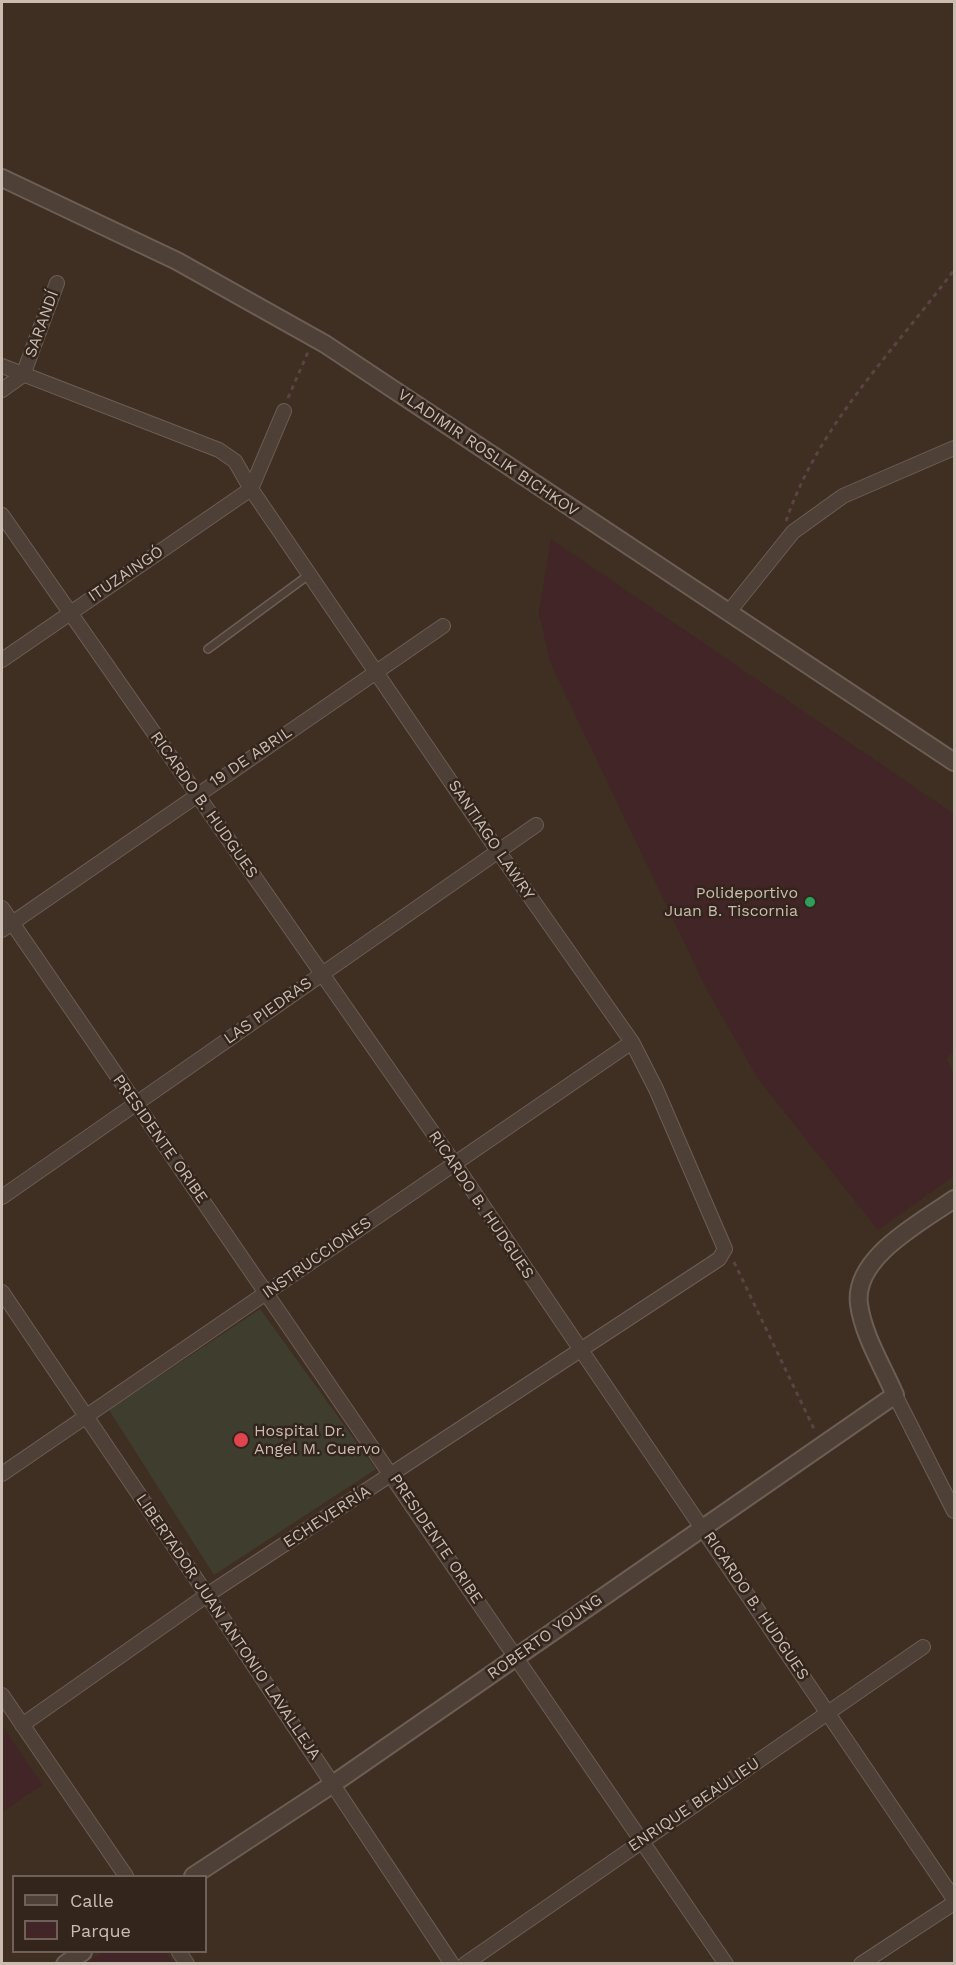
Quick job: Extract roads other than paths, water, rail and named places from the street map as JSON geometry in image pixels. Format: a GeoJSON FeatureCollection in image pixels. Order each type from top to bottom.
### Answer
{"type":"FeatureCollection","features":[{"type":"Feature","properties":{"kind":"street","name":"VLADIMIR ROSLIK BICHKOV"},"geometry":{"type":"LineString","coordinates":[[2,178],[177,261],[316,339],[954,762]]}},
{"type":"Feature","properties":{"kind":"street","name":"SARANDÍ"},"geometry":{"type":"LineString","coordinates":[[2,390],[23,375],[57,283]]}},
{"type":"Feature","properties":{"kind":"street"},"geometry":{"type":"LineString","coordinates":[[2,366],[23,375]]}},
{"type":"Feature","properties":{"kind":"street","name":"SANTIAGO LAWRY"},"geometry":{"type":"LineString","coordinates":[[23,375],[219,450],[235,461],[251,489],[498,851],[632,1042],[649,1074],[706,1203],[724,1245],[724,1252]]}},
{"type":"Feature","properties":{"kind":"street"},"geometry":{"type":"LineString","coordinates":[[251,489],[284,411]]}},
{"type":"Feature","properties":{"kind":"street"},"geometry":{"type":"LineString","coordinates":[[728,613],[793,532],[843,496],[954,448]]}},
{"type":"Feature","properties":{"kind":"street","name":"ITUZAINGÓ"},"geometry":{"type":"LineString","coordinates":[[2,660],[251,489]]}},
{"type":"Feature","properties":{"kind":"street","name":"RICARDO B. HUDGUES"},"geometry":{"type":"LineString","coordinates":[[2,514],[320,975],[453,1163],[830,1714],[954,1901]]}},
{"type":"Feature","properties":{"kind":"street","name":"19 DE ABRIL"},"geometry":{"type":"LineString","coordinates":[[7,926],[443,627]]}},
{"type":"Feature","properties":{"kind":"street","name":"LAS PIEDRAS"},"geometry":{"type":"LineString","coordinates":[[2,1197],[536,825]]}},
{"type":"Feature","properties":{"kind":"street","name":"PRESIDENTE ORIBE"},"geometry":{"type":"LineString","coordinates":[[2,908],[7,926],[135,1103],[267,1292],[726,1964]]}},
{"type":"Feature","properties":{"kind":"street","name":"INSTRUCCIONES"},"geometry":{"type":"LineString","coordinates":[[2,1474],[632,1042]]}},
{"type":"Feature","properties":{"kind":"street"},"geometry":{"type":"LineString","coordinates":[[954,1199],[887,1247],[872,1261],[863,1277],[859,1304],[866,1328],[895,1395],[954,1511]]}},
{"type":"Feature","properties":{"kind":"street","name":"ECHEVERRÍA"},"geometry":{"type":"LineString","coordinates":[[22,1725],[207,1595],[719,1259],[724,1252]]}},
{"type":"Feature","properties":{"kind":"street","name":"LIBERTADOR JUAN ANTONIO LAVALLEJA"},"geometry":{"type":"LineString","coordinates":[[2,1292],[452,1964]]}},
{"type":"Feature","properties":{"kind":"street","name":"ROBERTO YOUNG"},"geometry":{"type":"LineString","coordinates":[[195,1875],[333,1784],[895,1395]]}},
{"type":"Feature","properties":{"kind":"street","name":"ENRIQUE BEAULIEU"},"geometry":{"type":"LineString","coordinates":[[465,1964],[641,1840],[830,1714],[923,1647]]}},
{"type":"Feature","properties":{"kind":"street"},"geometry":{"type":"LineString","coordinates":[[2,1695],[125,1875]]}},
{"type":"Feature","properties":{"kind":"street"},"geometry":{"type":"LineString","coordinates":[[861,1964],[954,1901]]}},
{"type":"Feature","properties":{"kind":"street"},"geometry":{"type":"LineString","coordinates":[[65,1964],[82,1953]]}},
{"type":"Feature","properties":{"kind":"lane"},"geometry":{"type":"LineString","coordinates":[[208,649],[310,574]]}},
{"type":"Feature","properties":{"kind":"place","name":"Polideportivo Juan B. Tiscornia"},"geometry":{"type":"Point","coordinates":[810,902]}},
{"type":"Feature","properties":{"kind":"place","name":"Hospital Dr. Angel M. Cuervo"},"geometry":{"type":"Point","coordinates":[241,1440]}}]}
